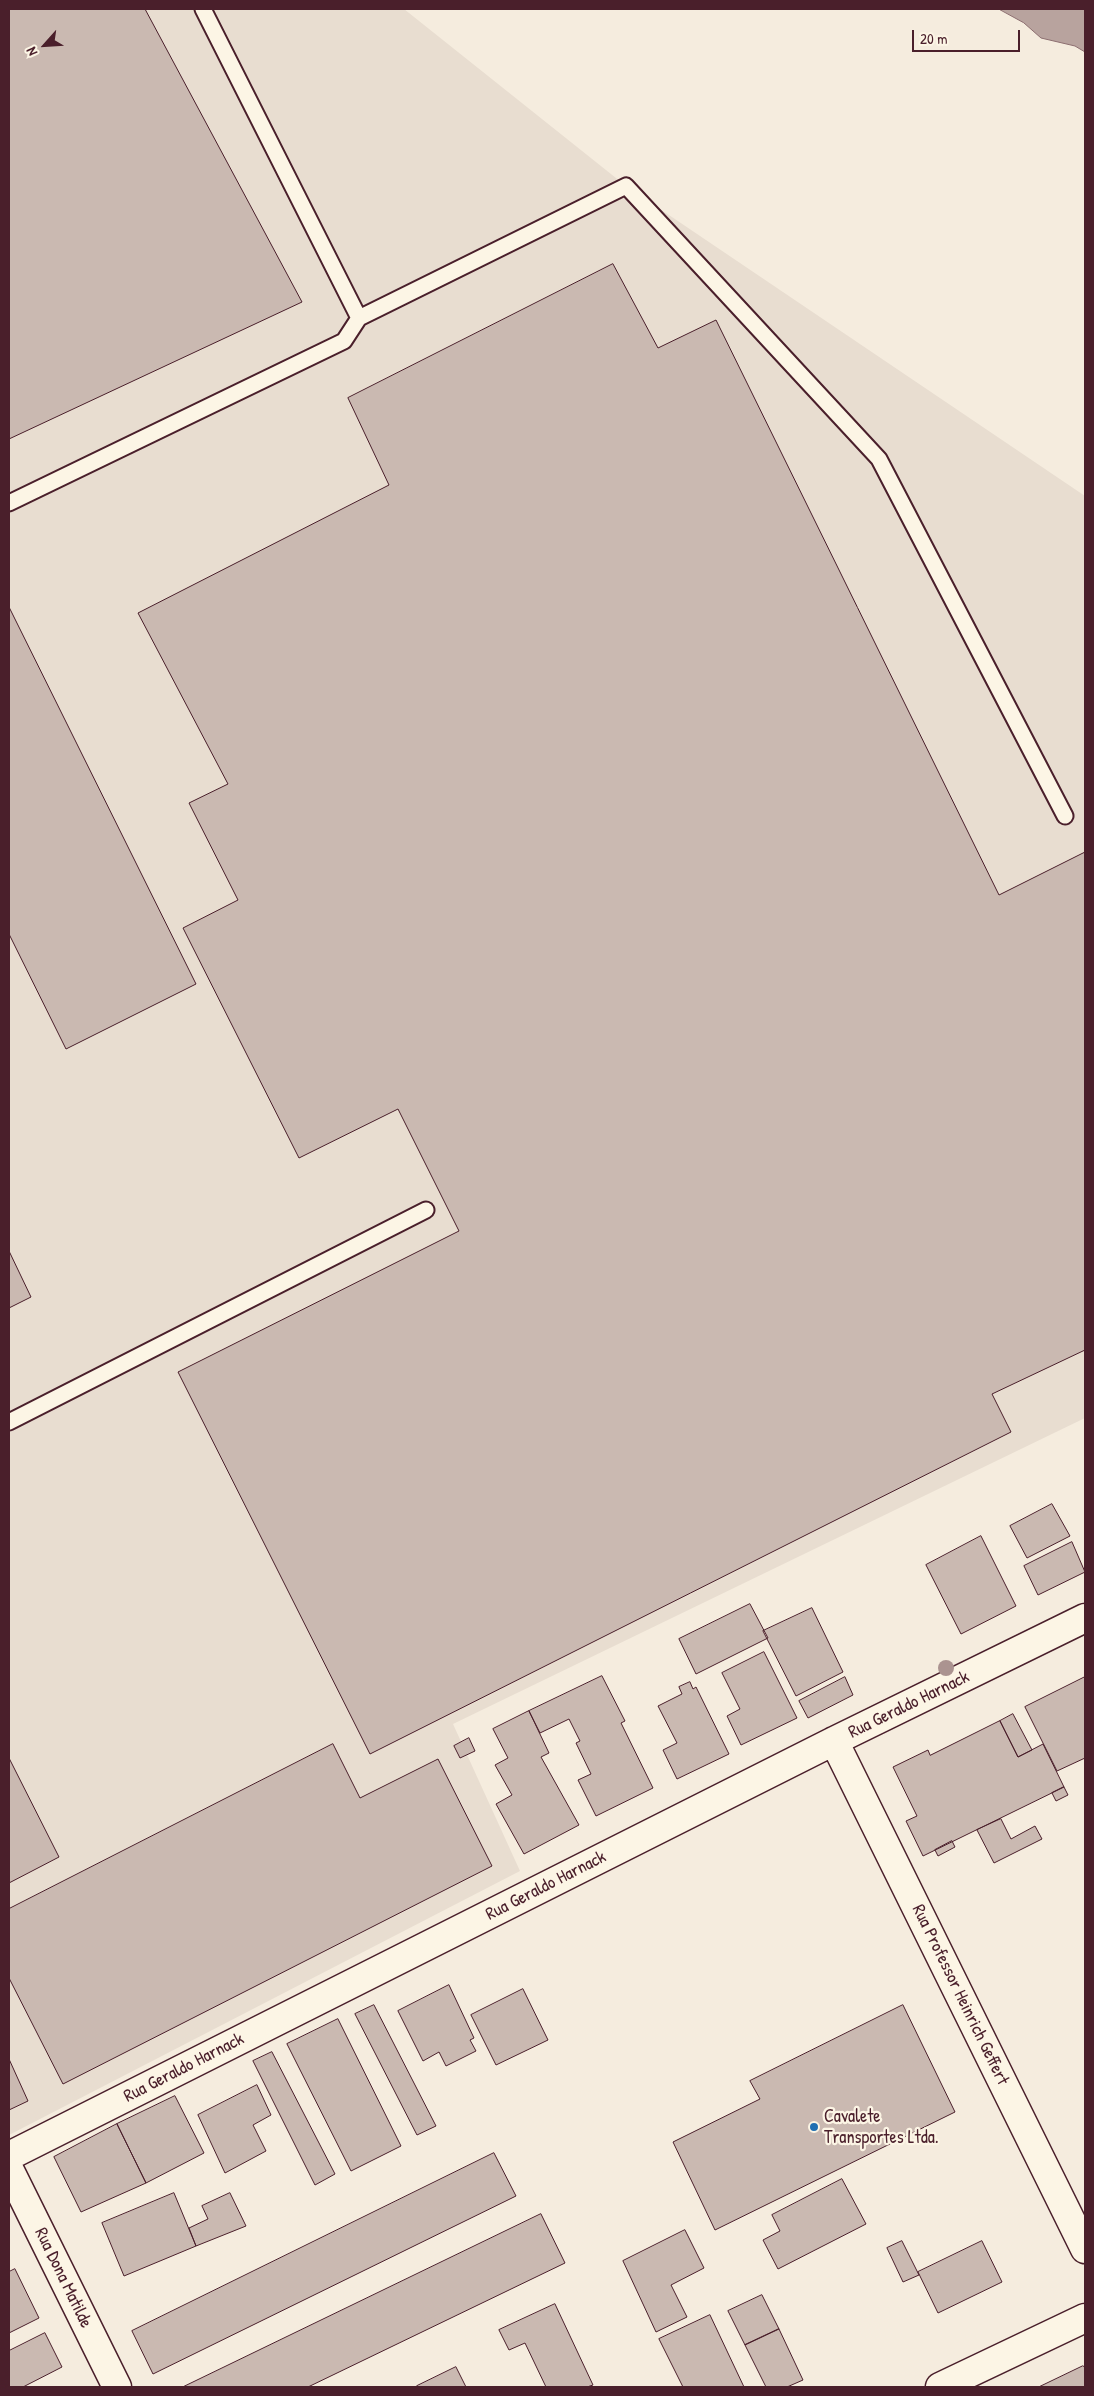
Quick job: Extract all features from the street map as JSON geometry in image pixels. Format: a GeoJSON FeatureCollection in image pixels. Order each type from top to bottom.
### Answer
{"type":"FeatureCollection","features":[{"type":"Feature","properties":{"kind":"street","name":"Rua Geraldo Harnack"},"geometry":{"type":"LineString","coordinates":[[9,2156],[834,1741],[1085,1618]]}},
{"type":"Feature","properties":{"kind":"street","name":"Rua Professor Heinrich Geffert"},"geometry":{"type":"LineString","coordinates":[[834,1741],[1085,2249]]}},
{"type":"Feature","properties":{"kind":"street","name":"Rua Dona Matilde"},"geometry":{"type":"LineString","coordinates":[[9,2170],[117,2387]]}},
{"type":"Feature","properties":{"kind":"street"},"geometry":{"type":"LineString","coordinates":[[940,2387],[1085,2318]]}},
{"type":"Feature","properties":{"kind":"lane"},"geometry":{"type":"LineString","coordinates":[[203,9],[359,318]]}},
{"type":"Feature","properties":{"kind":"lane"},"geometry":{"type":"LineString","coordinates":[[9,503],[344,341],[359,318],[626,186],[880,459],[1065,816]]}},
{"type":"Feature","properties":{"kind":"lane"},"geometry":{"type":"LineString","coordinates":[[9,1422],[426,1210]]}},
{"type":"Feature","properties":{"kind":"shaded area"},"geometry":{"type":"Polygon","coordinates":[[[9,9],[404,9],[626,186],[1085,496],[1085,1418],[453,1724],[520,1871],[9,2135],[9,9]]]}},
{"type":"Feature","properties":{"kind":"shaded area"},"geometry":{"type":"Polygon","coordinates":[[[999,9],[1085,9],[1085,52],[1075,46],[1041,38],[1024,23],[999,9]]]}},
{"type":"Feature","properties":{"kind":"building"},"geometry":{"type":"Polygon","coordinates":[[[9,9],[145,9],[302,302],[9,439],[9,9]]]}},
{"type":"Feature","properties":{"kind":"building"},"geometry":{"type":"Polygon","coordinates":[[[613,264],[658,348],[716,320],[999,895],[1085,852],[1085,1350],[992,1394],[1011,1432],[370,1754],[178,1372],[459,1231],[398,1109],[299,1158],[183,928],[238,900],[189,803],[228,784],[138,613],[389,485],[348,398],[613,264]]]}},
{"type":"Feature","properties":{"kind":"building"},"geometry":{"type":"Polygon","coordinates":[[[9,607],[196,984],[66,1049],[9,934],[9,607]]]}},
{"type":"Feature","properties":{"kind":"building"},"geometry":{"type":"Polygon","coordinates":[[[9,1251],[31,1297],[9,1308],[9,1251]]]}},
{"type":"Feature","properties":{"kind":"building"},"geometry":{"type":"Polygon","coordinates":[[[1052,1504],[1070,1536],[1027,1558],[1010,1526],[1052,1504]]]}},
{"type":"Feature","properties":{"kind":"building"},"geometry":{"type":"Polygon","coordinates":[[[981,1536],[1016,1606],[961,1634],[926,1565],[981,1536]]]}},
{"type":"Feature","properties":{"kind":"building"},"geometry":{"type":"Polygon","coordinates":[[[1072,1542],[1085,1572],[1038,1595],[1024,1566],[1072,1542]]]}},
{"type":"Feature","properties":{"kind":"building"},"geometry":{"type":"Polygon","coordinates":[[[750,1604],[768,1638],[696,1674],[679,1639],[750,1604]]]}},
{"type":"Feature","properties":{"kind":"building"},"geometry":{"type":"Polygon","coordinates":[[[812,1608],[843,1672],[796,1696],[763,1631],[812,1608]]]}},
{"type":"Feature","properties":{"kind":"building"},"geometry":{"type":"Polygon","coordinates":[[[764,1652],[797,1718],[741,1745],[727,1716],[740,1709],[722,1673],[764,1652]]]}},
{"type":"Feature","properties":{"kind":"building"},"geometry":{"type":"Polygon","coordinates":[[[602,1676],[625,1721],[621,1723],[653,1788],[596,1816],[578,1780],[591,1774],[576,1743],[580,1741],[569,1719],[540,1733],[529,1711],[602,1676]]]}},
{"type":"Feature","properties":{"kind":"building"},"geometry":{"type":"Polygon","coordinates":[[[845,1677],[853,1695],[808,1718],[799,1701],[845,1677]]]}},
{"type":"Feature","properties":{"kind":"building"},"geometry":{"type":"Polygon","coordinates":[[[1085,1677],[1085,1758],[1057,1771],[1025,1707],[1085,1677]]]}},
{"type":"Feature","properties":{"kind":"building"},"geometry":{"type":"Polygon","coordinates":[[[690,1682],[693,1689],[696,1687],[729,1754],[677,1779],[663,1750],[677,1743],[658,1706],[682,1694],[679,1687],[690,1682]]]}},
{"type":"Feature","properties":{"kind":"building"},"geometry":{"type":"Polygon","coordinates":[[[529,1711],[549,1753],[541,1757],[579,1825],[524,1854],[496,1804],[512,1795],[495,1765],[508,1758],[493,1729],[529,1711]]]}},
{"type":"Feature","properties":{"kind":"building"},"geometry":{"type":"Polygon","coordinates":[[[1013,1714],[1032,1750],[1018,1757],[1000,1721],[1013,1714]]]}},
{"type":"Feature","properties":{"kind":"building"},"geometry":{"type":"Polygon","coordinates":[[[1000,1721],[1018,1757],[1043,1744],[1064,1787],[923,1856],[906,1821],[917,1816],[893,1767],[928,1750],[930,1755],[1000,1721]]]}},
{"type":"Feature","properties":{"kind":"building"},"geometry":{"type":"Polygon","coordinates":[[[469,1738],[475,1751],[460,1758],[454,1746],[469,1738]]]}},
{"type":"Feature","properties":{"kind":"building"},"geometry":{"type":"Polygon","coordinates":[[[333,1744],[360,1798],[438,1759],[492,1866],[63,2084],[9,1978],[9,1909],[333,1744]]]}},
{"type":"Feature","properties":{"kind":"building"},"geometry":{"type":"Polygon","coordinates":[[[9,1758],[59,1857],[9,1883],[9,1758]]]}},
{"type":"Feature","properties":{"kind":"building"},"geometry":{"type":"Polygon","coordinates":[[[1064,1787],[1068,1795],[1056,1801],[1052,1793],[1064,1787]]]}},
{"type":"Feature","properties":{"kind":"building"},"geometry":{"type":"Polygon","coordinates":[[[1001,1819],[1011,1839],[1035,1826],[1042,1839],[994,1863],[977,1830],[1001,1819]]]}},
{"type":"Feature","properties":{"kind":"building"},"geometry":{"type":"Polygon","coordinates":[[[952,1841],[955,1847],[938,1856],[935,1850],[952,1841]]]}},
{"type":"Feature","properties":{"kind":"building"},"geometry":{"type":"Polygon","coordinates":[[[449,1985],[474,2038],[470,2040],[476,2051],[446,2066],[439,2052],[423,2061],[398,2011],[449,1985]]]}},
{"type":"Feature","properties":{"kind":"building"},"geometry":{"type":"Polygon","coordinates":[[[523,1989],[548,2040],[496,2065],[471,2015],[523,1989]]]}},
{"type":"Feature","properties":{"kind":"building"},"geometry":{"type":"Polygon","coordinates":[[[374,2005],[436,2126],[417,2135],[355,2014],[374,2005]]]}},
{"type":"Feature","properties":{"kind":"building","name":"Cavalete Transportes Ltda."},"geometry":{"type":"Polygon","coordinates":[[[903,2005],[955,2112],[715,2230],[673,2142],[760,2099],[750,2081],[903,2005]]]}},
{"type":"Feature","properties":{"kind":"building"},"geometry":{"type":"Polygon","coordinates":[[[338,2019],[401,2146],[351,2171],[287,2044],[338,2019]]]}},
{"type":"Feature","properties":{"kind":"building"},"geometry":{"type":"Polygon","coordinates":[[[272,2052],[335,2174],[315,2185],[253,2061],[272,2052]]]}},
{"type":"Feature","properties":{"kind":"building"},"geometry":{"type":"Polygon","coordinates":[[[9,2059],[28,2101],[9,2110],[9,2059]]]}},
{"type":"Feature","properties":{"kind":"building"},"geometry":{"type":"Polygon","coordinates":[[[257,2085],[271,2115],[253,2125],[266,2151],[225,2173],[198,2115],[257,2085]]]}},
{"type":"Feature","properties":{"kind":"building"},"geometry":{"type":"Polygon","coordinates":[[[175,2096],[204,2153],[146,2183],[117,2124],[175,2096]]]}},
{"type":"Feature","properties":{"kind":"building"},"geometry":{"type":"Polygon","coordinates":[[[117,2124],[146,2183],[81,2212],[54,2157],[117,2124]]]}},
{"type":"Feature","properties":{"kind":"building"},"geometry":{"type":"Polygon","coordinates":[[[494,2153],[516,2196],[153,2374],[132,2331],[494,2153]]]}},
{"type":"Feature","properties":{"kind":"building"},"geometry":{"type":"Polygon","coordinates":[[[842,2179],[866,2224],[778,2269],[763,2240],[780,2231],[772,2215],[842,2179]]]}},
{"type":"Feature","properties":{"kind":"building"},"geometry":{"type":"Polygon","coordinates":[[[174,2193],[196,2246],[124,2276],[102,2223],[174,2193]]]}},
{"type":"Feature","properties":{"kind":"building"},"geometry":{"type":"Polygon","coordinates":[[[230,2193],[246,2226],[196,2246],[189,2228],[208,2219],[202,2206],[230,2193]]]}},
{"type":"Feature","properties":{"kind":"building"},"geometry":{"type":"Polygon","coordinates":[[[541,2214],[565,2263],[308,2387],[183,2387],[541,2214]]]}},
{"type":"Feature","properties":{"kind":"building"},"geometry":{"type":"Polygon","coordinates":[[[685,2230],[704,2268],[671,2285],[687,2317],[656,2332],[623,2261],[685,2230]]]}},
{"type":"Feature","properties":{"kind":"building"},"geometry":{"type":"Polygon","coordinates":[[[902,2241],[919,2275],[903,2282],[887,2248],[902,2241]]]}},
{"type":"Feature","properties":{"kind":"building"},"geometry":{"type":"Polygon","coordinates":[[[982,2241],[1002,2282],[938,2313],[918,2272],[982,2241]]]}},
{"type":"Feature","properties":{"kind":"building"},"geometry":{"type":"Polygon","coordinates":[[[15,2269],[39,2318],[9,2333],[9,2272],[15,2269]]]}},
{"type":"Feature","properties":{"kind":"building"},"geometry":{"type":"Polygon","coordinates":[[[762,2295],[779,2329],[745,2345],[728,2311],[762,2295]]]}},
{"type":"Feature","properties":{"kind":"building"},"geometry":{"type":"Polygon","coordinates":[[[555,2304],[593,2385],[587,2387],[546,2387],[525,2343],[509,2350],[499,2330],[555,2304]]]}},
{"type":"Feature","properties":{"kind":"building"},"geometry":{"type":"Polygon","coordinates":[[[710,2315],[744,2387],[683,2387],[659,2339],[710,2315]]]}},
{"type":"Feature","properties":{"kind":"building"},"geometry":{"type":"Polygon","coordinates":[[[779,2329],[803,2380],[787,2387],[766,2387],[745,2345],[779,2329]]]}},
{"type":"Feature","properties":{"kind":"building"},"geometry":{"type":"Polygon","coordinates":[[[45,2333],[62,2367],[23,2387],[9,2387],[9,2351],[45,2333]]]}},
{"type":"Feature","properties":{"kind":"building"},"geometry":{"type":"Polygon","coordinates":[[[1083,2366],[1085,2367],[1085,2387],[1039,2387],[1083,2366]]]}},
{"type":"Feature","properties":{"kind":"building"},"geometry":{"type":"Polygon","coordinates":[[[456,2367],[466,2387],[417,2386],[456,2367]]]}},
{"type":"Feature","properties":{"kind":"place","name":"Cavalete Transportes Ltda."},"geometry":{"type":"Point","coordinates":[814,2127]}}]}
